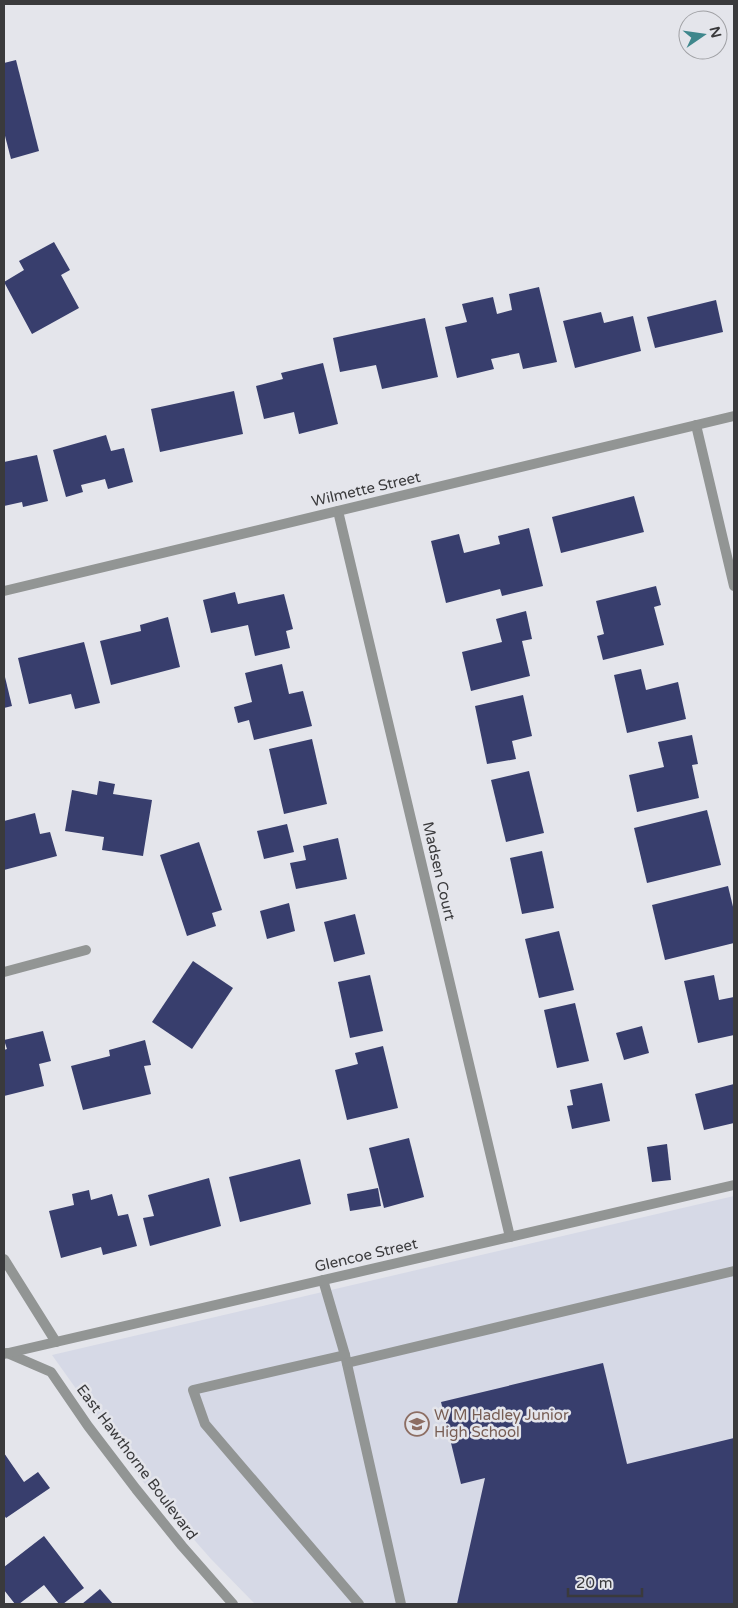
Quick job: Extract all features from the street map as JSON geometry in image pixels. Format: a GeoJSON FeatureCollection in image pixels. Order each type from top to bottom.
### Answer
{"type":"FeatureCollection","features":[{"type":"Feature","properties":{"kind":"street","name":"Wilmette Street"},"geometry":{"type":"LineString","coordinates":[[4,591],[734,416]]}},
{"type":"Feature","properties":{"kind":"street"},"geometry":{"type":"LineString","coordinates":[[696,426],[734,586]]}},
{"type":"Feature","properties":{"kind":"street","name":"Madsen Court"},"geometry":{"type":"LineString","coordinates":[[338,511],[510,1237]]}},
{"type":"Feature","properties":{"kind":"street"},"geometry":{"type":"LineString","coordinates":[[4,972],[86,950]]}},
{"type":"Feature","properties":{"kind":"street","name":"Glencoe Street"},"geometry":{"type":"LineString","coordinates":[[5,1352],[56,1342],[734,1185]]}},
{"type":"Feature","properties":{"kind":"street"},"geometry":{"type":"LineString","coordinates":[[4,1259],[56,1342]]}},
{"type":"Feature","properties":{"kind":"street"},"geometry":{"type":"LineString","coordinates":[[359,1604],[206,1424],[192,1390],[346,1359],[734,1271]]}},
{"type":"Feature","properties":{"kind":"street"},"geometry":{"type":"LineString","coordinates":[[324,1280],[346,1359],[401,1604]]}},
{"type":"Feature","properties":{"kind":"street","name":"East Hawthorne Boulevard"},"geometry":{"type":"LineString","coordinates":[[5,1352],[51,1372],[88,1426],[136,1489],[182,1546],[233,1604]]}},
{"type":"Feature","properties":{"kind":"shaded area","name":"W M Hadley Junior High School"},"geometry":{"type":"Polygon","coordinates":[[[734,1196],[734,1604],[255,1604],[211,1559],[139,1477],[52,1355],[734,1196]]]}},
{"type":"Feature","properties":{"kind":"building"},"geometry":{"type":"Polygon","coordinates":[[[16,60],[39,151],[11,159],[4,132],[4,63],[16,60]]]}},
{"type":"Feature","properties":{"kind":"building"},"geometry":{"type":"Polygon","coordinates":[[[54,242],[70,270],[61,275],[79,308],[32,334],[4,282],[24,270],[19,261],[54,242]]]}},
{"type":"Feature","properties":{"kind":"building"},"geometry":{"type":"Polygon","coordinates":[[[539,287],[557,362],[523,369],[519,353],[491,359],[494,369],[457,378],[445,327],[467,322],[462,304],[493,297],[497,314],[512,310],[509,294],[539,287]]]}},
{"type":"Feature","properties":{"kind":"building"},"geometry":{"type":"Polygon","coordinates":[[[716,300],[723,332],[655,348],[647,317],[716,300]]]}},
{"type":"Feature","properties":{"kind":"building"},"geometry":{"type":"Polygon","coordinates":[[[601,312],[604,323],[633,316],[641,351],[575,368],[563,321],[601,312]]]}},
{"type":"Feature","properties":{"kind":"building"},"geometry":{"type":"Polygon","coordinates":[[[425,318],[438,377],[382,389],[376,365],[340,372],[333,338],[425,318]]]}},
{"type":"Feature","properties":{"kind":"building"},"geometry":{"type":"Polygon","coordinates":[[[323,363],[338,424],[299,434],[294,412],[264,419],[256,386],[283,379],[281,373],[323,363]]]}},
{"type":"Feature","properties":{"kind":"building"},"geometry":{"type":"Polygon","coordinates":[[[234,391],[243,434],[160,452],[151,409],[234,391]]]}},
{"type":"Feature","properties":{"kind":"building"},"geometry":{"type":"Polygon","coordinates":[[[106,435],[111,451],[124,448],[133,482],[108,489],[105,479],[81,485],[83,492],[66,497],[53,450],[106,435]]]}},
{"type":"Feature","properties":{"kind":"building"},"geometry":{"type":"Polygon","coordinates":[[[37,455],[48,501],[23,507],[22,502],[4,506],[4,462],[37,455]]]}},
{"type":"Feature","properties":{"kind":"building"},"geometry":{"type":"Polygon","coordinates":[[[634,496],[644,532],[561,553],[552,517],[634,496]]]}},
{"type":"Feature","properties":{"kind":"building"},"geometry":{"type":"Polygon","coordinates":[[[529,528],[543,586],[502,596],[500,589],[446,603],[431,541],[459,534],[464,553],[500,544],[498,536],[529,528]]]}},
{"type":"Feature","properties":{"kind":"building"},"geometry":{"type":"Polygon","coordinates":[[[656,586],[661,605],[654,607],[664,645],[603,660],[597,636],[604,634],[596,601],[656,586]]]}},
{"type":"Feature","properties":{"kind":"building"},"geometry":{"type":"Polygon","coordinates":[[[235,592],[238,604],[284,594],[293,629],[286,631],[290,648],[255,656],[248,625],[211,633],[203,600],[235,592]]]}},
{"type":"Feature","properties":{"kind":"building"},"geometry":{"type":"Polygon","coordinates":[[[526,611],[532,639],[522,641],[530,676],[471,691],[462,652],[502,642],[496,619],[526,611]]]}},
{"type":"Feature","properties":{"kind":"building"},"geometry":{"type":"Polygon","coordinates":[[[168,617],[180,667],[111,685],[100,641],[141,631],[140,625],[168,617]]]}},
{"type":"Feature","properties":{"kind":"building"},"geometry":{"type":"Polygon","coordinates":[[[84,642],[100,703],[75,709],[71,694],[29,704],[18,658],[84,642]]]}},
{"type":"Feature","properties":{"kind":"building"},"geometry":{"type":"Polygon","coordinates":[[[282,664],[289,694],[303,691],[312,726],[254,740],[249,720],[238,723],[234,707],[252,702],[245,673],[282,664]]]}},
{"type":"Feature","properties":{"kind":"building"},"geometry":{"type":"Polygon","coordinates":[[[641,669],[646,690],[678,682],[686,719],[627,733],[614,675],[641,669]]]}},
{"type":"Feature","properties":{"kind":"building"},"geometry":{"type":"Polygon","coordinates":[[[4,673],[12,706],[4,708],[4,673]]]}},
{"type":"Feature","properties":{"kind":"building"},"geometry":{"type":"Polygon","coordinates":[[[523,695],[532,736],[512,741],[516,759],[487,764],[475,706],[523,695]]]}},
{"type":"Feature","properties":{"kind":"building"},"geometry":{"type":"Polygon","coordinates":[[[692,735],[698,764],[692,765],[699,798],[637,812],[629,775],[664,767],[658,742],[692,735]]]}},
{"type":"Feature","properties":{"kind":"building"},"geometry":{"type":"Polygon","coordinates":[[[312,739],[327,804],[284,814],[269,749],[312,739]]]}},
{"type":"Feature","properties":{"kind":"building"},"geometry":{"type":"Polygon","coordinates":[[[529,771],[544,833],[506,842],[491,780],[529,771]]]}},
{"type":"Feature","properties":{"kind":"building"},"geometry":{"type":"Polygon","coordinates":[[[99,781],[115,784],[113,794],[152,800],[143,856],[102,850],[104,837],[65,831],[72,790],[97,795],[99,781]]]}},
{"type":"Feature","properties":{"kind":"building"},"geometry":{"type":"Polygon","coordinates":[[[707,810],[721,865],[647,883],[634,828],[707,810]]]}},
{"type":"Feature","properties":{"kind":"building"},"geometry":{"type":"Polygon","coordinates":[[[35,813],[40,834],[50,832],[57,856],[4,870],[4,821],[35,813]]]}},
{"type":"Feature","properties":{"kind":"building"},"geometry":{"type":"Polygon","coordinates":[[[287,824],[294,852],[264,859],[257,831],[287,824]]]}},
{"type":"Feature","properties":{"kind":"building"},"geometry":{"type":"Polygon","coordinates":[[[338,838],[347,879],[296,889],[290,863],[306,860],[303,846],[338,838]]]}},
{"type":"Feature","properties":{"kind":"building"},"geometry":{"type":"Polygon","coordinates":[[[199,842],[222,910],[212,913],[216,926],[187,936],[160,855],[199,842]]]}},
{"type":"Feature","properties":{"kind":"building"},"geometry":{"type":"Polygon","coordinates":[[[542,851],[554,908],[522,914],[510,858],[542,851]]]}},
{"type":"Feature","properties":{"kind":"building"},"geometry":{"type":"Polygon","coordinates":[[[728,886],[734,911],[734,943],[665,960],[652,905],[728,886]]]}},
{"type":"Feature","properties":{"kind":"building"},"geometry":{"type":"Polygon","coordinates":[[[289,903],[295,931],[267,939],[260,911],[289,903]]]}},
{"type":"Feature","properties":{"kind":"building"},"geometry":{"type":"Polygon","coordinates":[[[355,914],[365,954],[334,962],[324,922],[355,914]]]}},
{"type":"Feature","properties":{"kind":"building"},"geometry":{"type":"Polygon","coordinates":[[[559,931],[574,990],[539,998],[525,939],[559,931]]]}},
{"type":"Feature","properties":{"kind":"building"},"geometry":{"type":"Polygon","coordinates":[[[193,961],[233,988],[192,1049],[152,1022],[193,961]]]}},
{"type":"Feature","properties":{"kind":"building"},"geometry":{"type":"Polygon","coordinates":[[[370,975],[383,1031],[350,1038],[338,982],[370,975]]]}},
{"type":"Feature","properties":{"kind":"building"},"geometry":{"type":"Polygon","coordinates":[[[714,975],[719,1000],[734,997],[734,1035],[698,1043],[684,981],[714,975]]]}},
{"type":"Feature","properties":{"kind":"building"},"geometry":{"type":"Polygon","coordinates":[[[575,1003],[589,1061],[557,1068],[544,1010],[575,1003]]]}},
{"type":"Feature","properties":{"kind":"building"},"geometry":{"type":"Polygon","coordinates":[[[642,1026],[649,1053],[624,1060],[616,1033],[642,1026]]]}},
{"type":"Feature","properties":{"kind":"building"},"geometry":{"type":"Polygon","coordinates":[[[43,1031],[51,1061],[39,1064],[44,1086],[4,1096],[4,1050],[7,1049],[4,1040],[43,1031]]]}},
{"type":"Feature","properties":{"kind":"building"},"geometry":{"type":"Polygon","coordinates":[[[145,1040],[151,1065],[144,1066],[151,1094],[83,1110],[71,1066],[110,1056],[109,1050],[145,1040]]]}},
{"type":"Feature","properties":{"kind":"building"},"geometry":{"type":"Polygon","coordinates":[[[383,1046],[398,1108],[347,1120],[335,1070],[358,1064],[355,1053],[383,1046]]]}},
{"type":"Feature","properties":{"kind":"building"},"geometry":{"type":"Polygon","coordinates":[[[602,1083],[610,1121],[572,1129],[567,1106],[573,1105],[570,1090],[602,1083]]]}},
{"type":"Feature","properties":{"kind":"building"},"geometry":{"type":"Polygon","coordinates":[[[734,1084],[734,1123],[704,1130],[695,1094],[734,1084]]]}},
{"type":"Feature","properties":{"kind":"building"},"geometry":{"type":"Polygon","coordinates":[[[409,1138],[424,1197],[384,1208],[369,1148],[409,1138]]]}},
{"type":"Feature","properties":{"kind":"building"},"geometry":{"type":"Polygon","coordinates":[[[667,1144],[671,1180],[652,1182],[647,1147],[667,1144]]]}},
{"type":"Feature","properties":{"kind":"building"},"geometry":{"type":"Polygon","coordinates":[[[300,1159],[311,1204],[240,1222],[229,1177],[300,1159]]]}},
{"type":"Feature","properties":{"kind":"building"},"geometry":{"type":"Polygon","coordinates":[[[209,1178],[221,1226],[150,1246],[143,1218],[154,1216],[148,1195],[209,1178]]]}},
{"type":"Feature","properties":{"kind":"building"},"geometry":{"type":"Polygon","coordinates":[[[378,1188],[381,1206],[350,1211],[347,1194],[378,1188]]]}},
{"type":"Feature","properties":{"kind":"building"},"geometry":{"type":"Polygon","coordinates":[[[89,1190],[91,1200],[112,1194],[118,1216],[128,1214],[137,1246],[103,1255],[101,1247],[61,1258],[49,1211],[74,1205],[72,1194],[89,1190]]]}},
{"type":"Feature","properties":{"kind":"building"},"geometry":{"type":"Polygon","coordinates":[[[603,1363],[627,1464],[734,1438],[734,1604],[457,1604],[485,1478],[461,1484],[441,1402],[603,1363]]]}},
{"type":"Feature","properties":{"kind":"building"},"geometry":{"type":"Polygon","coordinates":[[[4,1453],[24,1482],[38,1472],[50,1488],[6,1518],[4,1515],[4,1453]]]}},
{"type":"Feature","properties":{"kind":"building"},"geometry":{"type":"Polygon","coordinates":[[[44,1536],[84,1588],[63,1604],[59,1604],[44,1585],[19,1604],[15,1604],[4,1590],[4,1567],[44,1536]]]}},
{"type":"Feature","properties":{"kind":"building"},"geometry":{"type":"Polygon","coordinates":[[[100,1589],[113,1604],[82,1604],[100,1589]]]}},
{"type":"Feature","properties":{"kind":"place","name":"W M Hadley Junior High School"},"geometry":{"type":"Point","coordinates":[417,1424]}}]}
